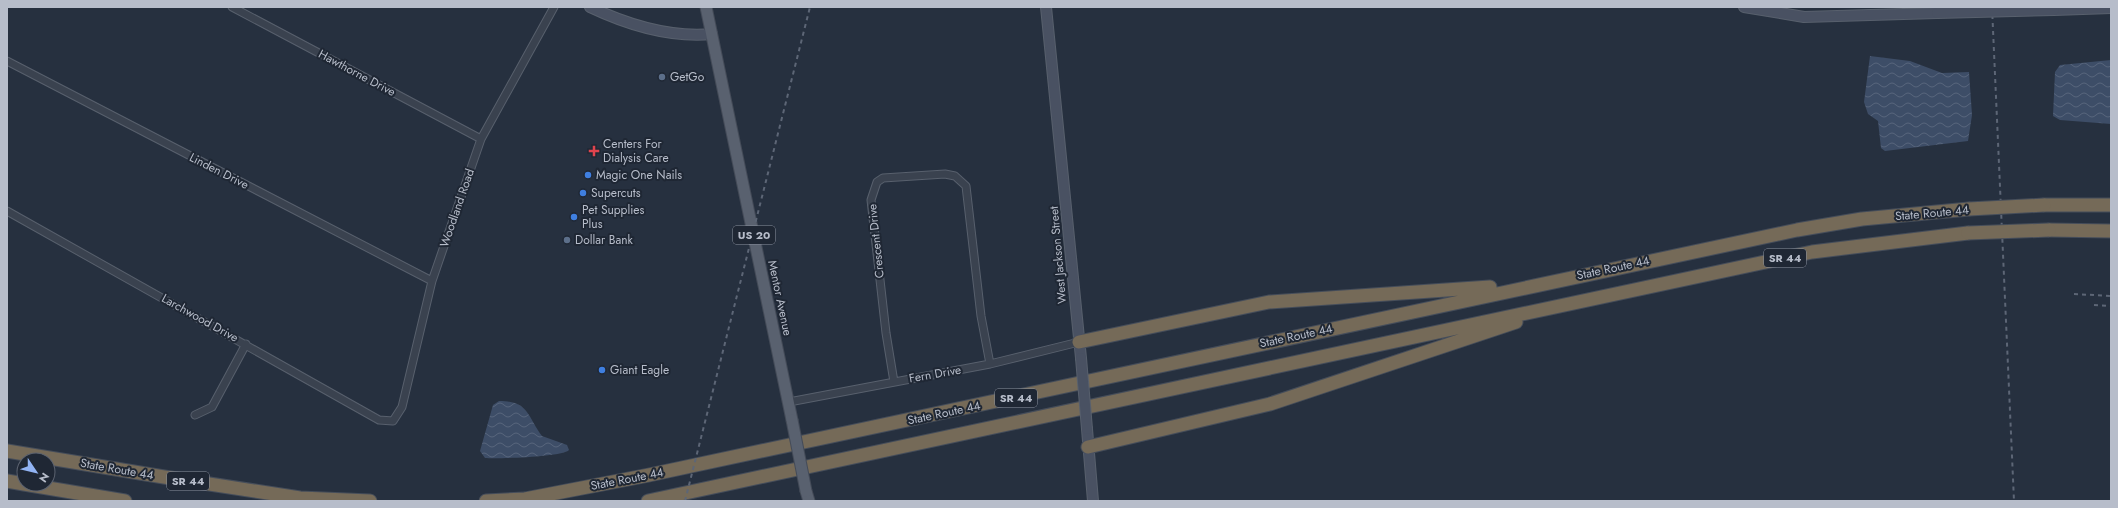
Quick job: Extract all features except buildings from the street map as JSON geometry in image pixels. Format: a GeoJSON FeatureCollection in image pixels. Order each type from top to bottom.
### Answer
{"type":"FeatureCollection","features":[{"type":"Feature","properties":{"kind":"highway","name":"State Route 44"},"geometry":{"type":"LineString","coordinates":[[486,501],[525,499],[649,475],[942,414],[1544,282],[1797,230],[1862,219],[1969,209],[2044,205],[2111,205]]}},
{"type":"Feature","properties":{"kind":"highway","name":"State Route 44"},"geometry":{"type":"LineString","coordinates":[[648,501],[1812,252],[1968,233],[2049,230],[2111,230]]}},
{"type":"Feature","properties":{"kind":"highway"},"geometry":{"type":"LineString","coordinates":[[1080,342],[1269,302],[1421,293],[1544,282]]}},
{"type":"Feature","properties":{"kind":"highway"},"geometry":{"type":"LineString","coordinates":[[1088,447],[1270,404],[1580,301]]}},
{"type":"Feature","properties":{"kind":"highway","name":"State Route 44"},"geometry":{"type":"LineString","coordinates":[[7,450],[164,477],[300,498],[370,501]]}},
{"type":"Feature","properties":{"kind":"highway"},"geometry":{"type":"LineString","coordinates":[[56,489],[125,501]]}},
{"type":"Feature","properties":{"kind":"main road","name":"Mentor Avenue"},"geometry":{"type":"LineString","coordinates":[[706,7],[808,496]]}},
{"type":"Feature","properties":{"kind":"street","name":"Hawthorne Drive"},"geometry":{"type":"LineString","coordinates":[[232,7],[481,139]]}},
{"type":"Feature","properties":{"kind":"street","name":"Woodland Road"},"geometry":{"type":"LineString","coordinates":[[393,421],[402,406],[432,281],[481,139],[554,7]]}},
{"type":"Feature","properties":{"kind":"street"},"geometry":{"type":"LineString","coordinates":[[590,7],[630,24],[652,30],[675,34],[712,34]]}},
{"type":"Feature","properties":{"kind":"street","name":"West Jackson Street"},"geometry":{"type":"LineString","coordinates":[[1046,7],[1080,342],[1093,501]]}},
{"type":"Feature","properties":{"kind":"street"},"geometry":{"type":"LineString","coordinates":[[1744,7],[1804,17],[2111,8]]}},
{"type":"Feature","properties":{"kind":"street","name":"Linden Drive"},"geometry":{"type":"LineString","coordinates":[[7,61],[432,281]]}},
{"type":"Feature","properties":{"kind":"street","name":"Crescent Drive"},"geometry":{"type":"LineString","coordinates":[[894,382],[886,333],[871,200],[877,182],[883,178],[945,174],[955,176],[966,186],[981,316],[990,364]]}},
{"type":"Feature","properties":{"kind":"street","name":"Larchwood Drive"},"geometry":{"type":"LineString","coordinates":[[7,211],[379,420],[393,421]]}},
{"type":"Feature","properties":{"kind":"street","name":"Fern Drive"},"geometry":{"type":"LineString","coordinates":[[788,402],[990,364],[1080,342]]}},
{"type":"Feature","properties":{"kind":"street"},"geometry":{"type":"LineString","coordinates":[[195,415],[212,407],[246,344]]}},
{"type":"Feature","properties":{"kind":"water"},"geometry":{"type":"Polygon","coordinates":[[[1870,56],[1910,61],[1942,73],[1969,72],[1972,115],[1968,141],[1885,151],[1881,148],[1878,121],[1868,114],[1864,102],[1870,56]]]}},
{"type":"Feature","properties":{"kind":"water"},"geometry":{"type":"Polygon","coordinates":[[[2111,60],[2111,124],[2060,120],[2053,116],[2055,72],[2060,65],[2111,60]]]}},
{"type":"Feature","properties":{"kind":"water"},"geometry":{"type":"Polygon","coordinates":[[[499,401],[509,402],[522,407],[530,416],[542,436],[567,445],[569,450],[543,456],[485,458],[480,451],[493,405],[499,401]]]}},
{"type":"Feature","properties":{"kind":"railway"},"geometry":{"type":"LineString","coordinates":[[685,501],[810,7]]}},
{"type":"Feature","properties":{"kind":"railway"},"geometry":{"type":"LineString","coordinates":[[1992,7],[2014,501]]}},
{"type":"Feature","properties":{"kind":"railway"},"geometry":{"type":"LineString","coordinates":[[2074,294],[2111,296]]}},
{"type":"Feature","properties":{"kind":"railway"},"geometry":{"type":"LineString","coordinates":[[2094,305],[2111,306]]}},
{"type":"Feature","properties":{"kind":"place","name":"GetGo"},"geometry":{"type":"Point","coordinates":[662,77]}},
{"type":"Feature","properties":{"kind":"place","name":"Centers For Dialysis Care"},"geometry":{"type":"Point","coordinates":[594,151]}},
{"type":"Feature","properties":{"kind":"place","name":"Magic One Nails"},"geometry":{"type":"Point","coordinates":[588,175]}},
{"type":"Feature","properties":{"kind":"place","name":"Supercuts"},"geometry":{"type":"Point","coordinates":[583,193]}},
{"type":"Feature","properties":{"kind":"place","name":"Pet Supplies Plus"},"geometry":{"type":"Point","coordinates":[574,217]}},
{"type":"Feature","properties":{"kind":"place","name":"Dollar Bank"},"geometry":{"type":"Point","coordinates":[567,240]}},
{"type":"Feature","properties":{"kind":"place","name":"Giant Eagle"},"geometry":{"type":"Point","coordinates":[602,370]}}]}
